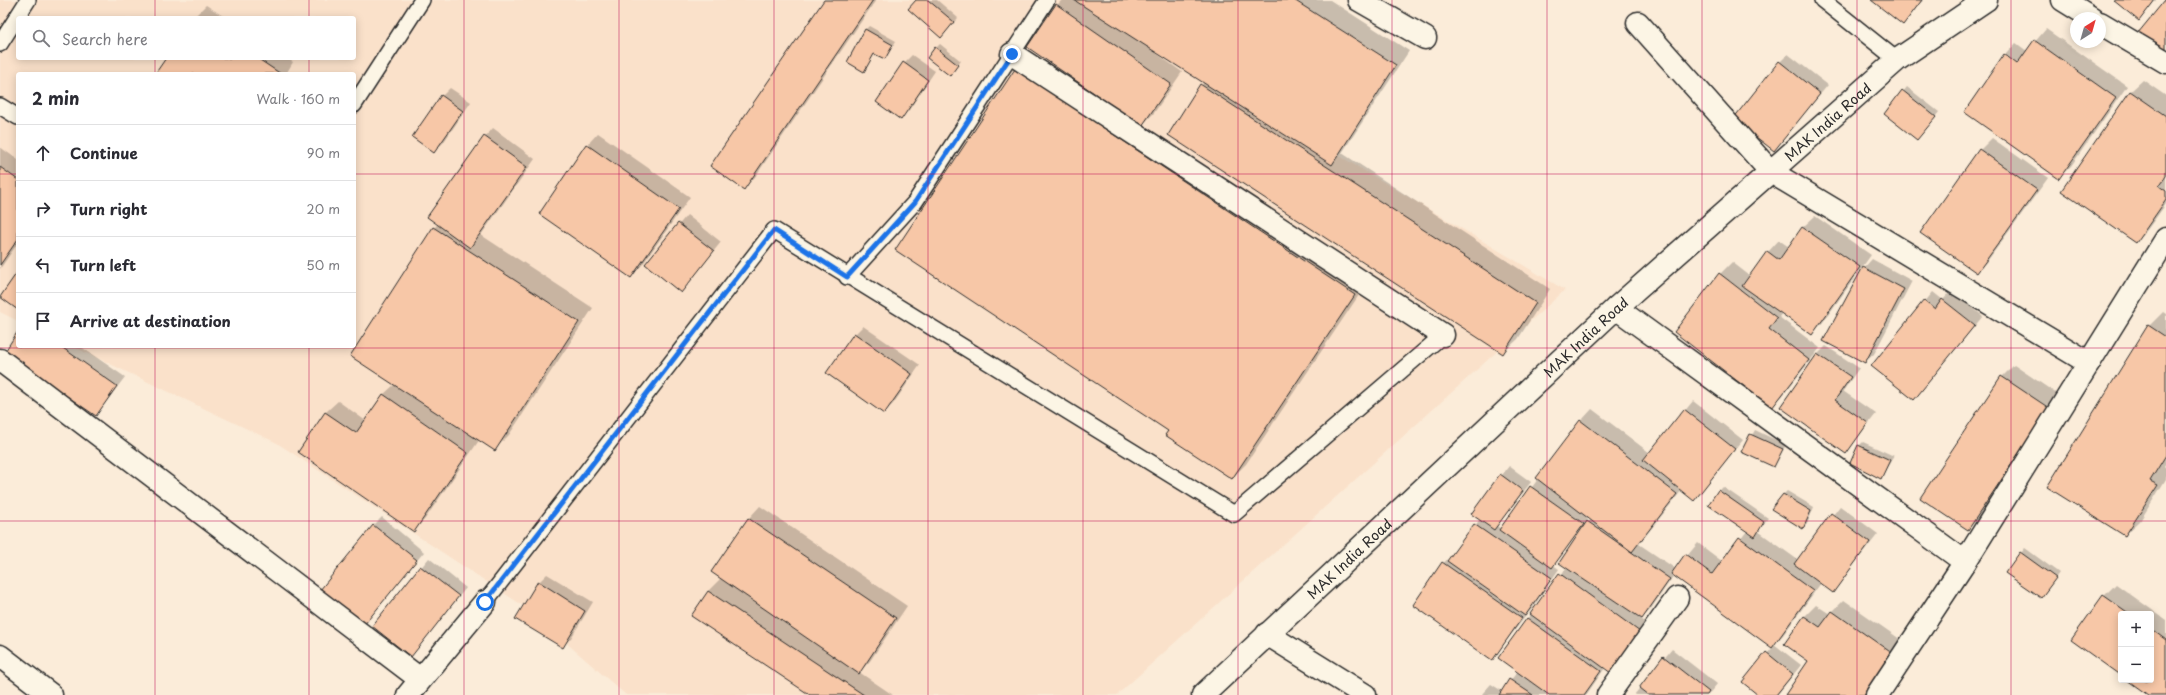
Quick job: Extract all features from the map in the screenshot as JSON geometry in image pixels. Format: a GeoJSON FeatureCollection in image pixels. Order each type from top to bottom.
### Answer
{"type":"FeatureCollection","features":[{"type":"Feature","properties":{"kind":"street"},"geometry":{"type":"LineString","coordinates":[[1359,0],[1425,38]]}},
{"type":"Feature","properties":{"kind":"street","name":"MAK India Road"},"geometry":{"type":"LineString","coordinates":[[1203,695],[1616,308],[1897,60],[1986,0]]}},
{"type":"Feature","properties":{"kind":"street"},"geometry":{"type":"LineString","coordinates":[[2063,0],[2082,12]]}},
{"type":"Feature","properties":{"kind":"street"},"geometry":{"type":"LineString","coordinates":[[1638,23],[1771,172],[2089,363]]}},
{"type":"Feature","properties":{"kind":"street"},"geometry":{"type":"LineString","coordinates":[[2106,27],[2166,62]]}},
{"type":"Feature","properties":{"kind":"street"},"geometry":{"type":"LineString","coordinates":[[1012,54],[1443,335]]}},
{"type":"Feature","properties":{"kind":"street"},"geometry":{"type":"LineString","coordinates":[[1877,695],[1965,562],[2166,240]]}},
{"type":"Feature","properties":{"kind":"street"},"geometry":{"type":"LineString","coordinates":[[1616,308],[1965,562]]}},
{"type":"Feature","properties":{"kind":"street"},"geometry":{"type":"LineString","coordinates":[[0,360],[414,687],[485,602]]}},
{"type":"Feature","properties":{"kind":"street"},"geometry":{"type":"LineString","coordinates":[[1608,695],[1677,598]]}},
{"type":"Feature","properties":{"kind":"street"},"geometry":{"type":"LineString","coordinates":[[1267,634],[1365,695]]}},
{"type":"Feature","properties":{"kind":"street"},"geometry":{"type":"LineString","coordinates":[[0,656],[51,695]]}},
{"type":"Feature","properties":{"kind":"lane"},"geometry":{"type":"LineString","coordinates":[[18,16],[28,0]]}},
{"type":"Feature","properties":{"kind":"lane"},"geometry":{"type":"LineString","coordinates":[[356,102],[422,0]]}},
{"type":"Feature","properties":{"kind":"lane"},"geometry":{"type":"LineString","coordinates":[[847,277],[915,202],[1048,0]]}},
{"type":"Feature","properties":{"kind":"lane"},"geometry":{"type":"LineString","coordinates":[[1822,0],[1897,60]]}},
{"type":"Feature","properties":{"kind":"lane"},"geometry":{"type":"LineString","coordinates":[[0,44],[16,19]]}},
{"type":"Feature","properties":{"kind":"lane"},"geometry":{"type":"LineString","coordinates":[[0,106],[16,116]]}},
{"type":"Feature","properties":{"kind":"lane"},"geometry":{"type":"LineString","coordinates":[[485,602],[774,230],[847,277],[1234,514],[1443,335]]}},
{"type":"Feature","properties":{"kind":"shaded area"},"geometry":{"type":"Polygon","coordinates":[[[0,0],[1077,0],[1565,290],[1117,695],[626,695],[525,607],[277,443],[76,348],[356,348],[356,72],[16,72],[16,320],[0,312],[0,0]]]}},
{"type":"Feature","properties":{"kind":"building"},"geometry":{"type":"Polygon","coordinates":[[[824,0],[873,0],[744,190],[710,166],[824,0]]]}},
{"type":"Feature","properties":{"kind":"building"},"geometry":{"type":"Polygon","coordinates":[[[916,0],[928,0],[954,22],[941,38],[908,9],[916,0]]]}},
{"type":"Feature","properties":{"kind":"building"},"geometry":{"type":"Polygon","coordinates":[[[1074,0],[1294,0],[1396,65],[1332,165],[1074,0]]]}},
{"type":"Feature","properties":{"kind":"building"},"geometry":{"type":"Polygon","coordinates":[[[1871,0],[1922,0],[1903,25],[1871,0]]]}},
{"type":"Feature","properties":{"kind":"building"},"geometry":{"type":"Polygon","coordinates":[[[2113,0],[2155,0],[2139,21],[2113,0]]]}},
{"type":"Feature","properties":{"kind":"building"},"geometry":{"type":"Polygon","coordinates":[[[2166,0],[2166,56],[2138,33],[2166,0]]]}},
{"type":"Feature","properties":{"kind":"building"},"geometry":{"type":"Polygon","coordinates":[[[1056,4],[1171,84],[1142,126],[1027,47],[1056,4]]]}},
{"type":"Feature","properties":{"kind":"building"},"geometry":{"type":"Polygon","coordinates":[[[865,29],[893,45],[885,59],[874,54],[864,72],[847,62],[865,29]]]}},
{"type":"Feature","properties":{"kind":"building"},"geometry":{"type":"Polygon","coordinates":[[[2034,40],[2116,98],[2059,179],[1964,112],[2004,54],[2017,64],[2034,40]]]}},
{"type":"Feature","properties":{"kind":"building"},"geometry":{"type":"Polygon","coordinates":[[[935,47],[958,65],[950,76],[927,58],[935,47]]]}},
{"type":"Feature","properties":{"kind":"building"},"geometry":{"type":"Polygon","coordinates":[[[165,60],[260,60],[278,72],[156,72],[165,60]]]}},
{"type":"Feature","properties":{"kind":"building"},"geometry":{"type":"Polygon","coordinates":[[[1779,61],[1820,94],[1774,151],[1733,119],[1779,61]]]}},
{"type":"Feature","properties":{"kind":"building"},"geometry":{"type":"Polygon","coordinates":[[[903,62],[928,80],[901,120],[876,102],[903,62]]]}},
{"type":"Feature","properties":{"kind":"building"},"geometry":{"type":"Polygon","coordinates":[[[1015,69],[1355,295],[1232,479],[1165,435],[1168,431],[895,250],[1015,69]]]}},
{"type":"Feature","properties":{"kind":"building"},"geometry":{"type":"Polygon","coordinates":[[[1200,84],[1536,303],[1503,354],[1168,135],[1200,84]]]}},
{"type":"Feature","properties":{"kind":"building"},"geometry":{"type":"Polygon","coordinates":[[[1902,90],[1936,117],[1917,140],[1884,114],[1902,90]]]}},
{"type":"Feature","properties":{"kind":"building"},"geometry":{"type":"Polygon","coordinates":[[[2130,91],[2166,116],[2166,176],[2159,186],[2166,191],[2166,200],[2136,243],[2061,191],[2130,91]]]}},
{"type":"Feature","properties":{"kind":"building"},"geometry":{"type":"Polygon","coordinates":[[[441,95],[463,111],[434,153],[412,137],[441,95]]]}},
{"type":"Feature","properties":{"kind":"building"},"geometry":{"type":"Polygon","coordinates":[[[484,136],[527,167],[470,248],[427,217],[484,136]]]}},
{"type":"Feature","properties":{"kind":"building"},"geometry":{"type":"Polygon","coordinates":[[[586,144],[679,209],[631,278],[539,214],[586,144]]]}},
{"type":"Feature","properties":{"kind":"building"},"geometry":{"type":"Polygon","coordinates":[[[1979,149],[2037,190],[1977,273],[1920,233],[1979,149]]]}},
{"type":"Feature","properties":{"kind":"building"},"geometry":{"type":"Polygon","coordinates":[[[0,167],[16,179],[16,242],[0,265],[0,167]]]}},
{"type":"Feature","properties":{"kind":"building"},"geometry":{"type":"Polygon","coordinates":[[[678,223],[714,251],[681,293],[645,264],[678,223]]]}},
{"type":"Feature","properties":{"kind":"building"},"geometry":{"type":"Polygon","coordinates":[[[433,227],[579,322],[495,451],[350,356],[433,227]]]}},
{"type":"Feature","properties":{"kind":"building"},"geometry":{"type":"Polygon","coordinates":[[[1802,227],[1860,267],[1812,335],[1742,286],[1767,251],[1779,260],[1802,227]]]}},
{"type":"Feature","properties":{"kind":"building"},"geometry":{"type":"Polygon","coordinates":[[[1863,267],[1904,289],[1865,363],[1823,341],[1863,267]]]}},
{"type":"Feature","properties":{"kind":"building"},"geometry":{"type":"Polygon","coordinates":[[[1719,273],[1777,318],[1769,329],[1809,360],[1772,408],[1674,332],[1719,273]]]}},
{"type":"Feature","properties":{"kind":"building"},"geometry":{"type":"Polygon","coordinates":[[[16,274],[16,309],[0,297],[16,274]]]}},
{"type":"Feature","properties":{"kind":"building"},"geometry":{"type":"Polygon","coordinates":[[[1942,299],[1975,325],[1914,400],[1871,366],[1924,300],[1935,309],[1942,299]]]}},
{"type":"Feature","properties":{"kind":"building"},"geometry":{"type":"Polygon","coordinates":[[[2148,325],[2166,337],[2166,455],[2150,481],[2158,485],[2125,536],[2047,487],[2148,325]]]}},
{"type":"Feature","properties":{"kind":"building"},"geometry":{"type":"Polygon","coordinates":[[[854,333],[912,374],[884,414],[826,373],[854,333]]]}},
{"type":"Feature","properties":{"kind":"building"},"geometry":{"type":"Polygon","coordinates":[[[16,334],[16,348],[63,348],[117,386],[96,416],[4,353],[16,334]]]}},
{"type":"Feature","properties":{"kind":"building"},"geometry":{"type":"Polygon","coordinates":[[[1817,354],[1851,377],[1835,400],[1868,423],[1846,454],[1780,407],[1817,354]]]}},
{"type":"Feature","properties":{"kind":"building"},"geometry":{"type":"Polygon","coordinates":[[[2001,376],[2049,408],[1968,530],[1920,498],[2001,376]]]}},
{"type":"Feature","properties":{"kind":"building"},"geometry":{"type":"Polygon","coordinates":[[[383,394],[468,453],[414,532],[298,452],[325,412],[356,433],[383,394]]]}},
{"type":"Feature","properties":{"kind":"building"},"geometry":{"type":"Polygon","coordinates":[[[1684,409],[1735,449],[1694,501],[1643,460],[1684,409]]]}},
{"type":"Feature","properties":{"kind":"building"},"geometry":{"type":"Polygon","coordinates":[[[1580,420],[1677,494],[1632,552],[1536,478],[1580,420]]]}},
{"type":"Feature","properties":{"kind":"building"},"geometry":{"type":"Polygon","coordinates":[[[1750,434],[1783,449],[1774,467],[1741,452],[1750,434]]]}},
{"type":"Feature","properties":{"kind":"building"},"geometry":{"type":"Polygon","coordinates":[[[1858,445],[1890,460],[1881,479],[1850,463],[1858,445]]]}},
{"type":"Feature","properties":{"kind":"building"},"geometry":{"type":"Polygon","coordinates":[[[1500,474],[1523,491],[1494,530],[1471,514],[1500,474]]]}},
{"type":"Feature","properties":{"kind":"building"},"geometry":{"type":"Polygon","coordinates":[[[1530,486],[1584,524],[1552,568],[1499,530],[1530,486]]]}},
{"type":"Feature","properties":{"kind":"building"},"geometry":{"type":"Polygon","coordinates":[[[1718,490],[1764,522],[1755,537],[1708,505],[1718,490]]]}},
{"type":"Feature","properties":{"kind":"building"},"geometry":{"type":"Polygon","coordinates":[[[1783,494],[1811,511],[1803,529],[1771,509],[1783,494]]]}},
{"type":"Feature","properties":{"kind":"building"},"geometry":{"type":"Polygon","coordinates":[[[1831,513],[1870,542],[1833,593],[1794,564],[1831,513]]]}},
{"type":"Feature","properties":{"kind":"building"},"geometry":{"type":"Polygon","coordinates":[[[748,518],[896,618],[859,674],[711,572],[748,518]]]}},
{"type":"Feature","properties":{"kind":"building"},"geometry":{"type":"Polygon","coordinates":[[[1587,521],[1670,579],[1642,619],[1559,563],[1587,521]]]}},
{"type":"Feature","properties":{"kind":"building"},"geometry":{"type":"Polygon","coordinates":[[[1474,524],[1552,578],[1525,616],[1447,561],[1474,524]]]}},
{"type":"Feature","properties":{"kind":"building"},"geometry":{"type":"Polygon","coordinates":[[[373,525],[417,560],[364,625],[320,590],[373,525]]]}},
{"type":"Feature","properties":{"kind":"building"},"geometry":{"type":"Polygon","coordinates":[[[1739,537],[1813,591],[1772,648],[1671,574],[1685,554],[1712,574],[1739,537]]]}},
{"type":"Feature","properties":{"kind":"building"},"geometry":{"type":"Polygon","coordinates":[[[2020,552],[2056,578],[2041,598],[2005,573],[2020,552]]]}},
{"type":"Feature","properties":{"kind":"building"},"geometry":{"type":"Polygon","coordinates":[[[1442,562],[1522,618],[1492,661],[1413,605],[1442,562]]]}},
{"type":"Feature","properties":{"kind":"building"},"geometry":{"type":"Polygon","coordinates":[[[420,566],[459,596],[411,657],[372,626],[420,566]]]}},
{"type":"Feature","properties":{"kind":"building"},"geometry":{"type":"Polygon","coordinates":[[[1559,573],[1640,632],[1611,673],[1530,614],[1559,573]]]}},
{"type":"Feature","properties":{"kind":"building"},"geometry":{"type":"Polygon","coordinates":[[[538,581],[585,611],[563,648],[515,619],[538,581]]]}},
{"type":"Feature","properties":{"kind":"building"},"geometry":{"type":"Polygon","coordinates":[[[708,591],[864,695],[810,695],[691,616],[708,591]]]}},
{"type":"Feature","properties":{"kind":"building"},"geometry":{"type":"Polygon","coordinates":[[[2103,595],[2126,611],[2118,611],[2118,674],[2071,640],[2103,595]]]}},
{"type":"Feature","properties":{"kind":"building"},"geometry":{"type":"Polygon","coordinates":[[[1832,611],[1896,656],[1868,695],[1785,695],[1808,661],[1784,644],[1804,616],[1820,627],[1832,611]]]}},
{"type":"Feature","properties":{"kind":"building"},"geometry":{"type":"Polygon","coordinates":[[[1527,618],[1601,671],[1584,695],[1549,695],[1498,658],[1527,618]]]}},
{"type":"Feature","properties":{"kind":"building"},"geometry":{"type":"Polygon","coordinates":[[[2154,631],[2166,640],[2166,695],[2148,695],[2131,683],[2154,683],[2154,631]]]}},
{"type":"Feature","properties":{"kind":"building"},"geometry":{"type":"Polygon","coordinates":[[[1766,652],[1793,674],[1776,695],[1758,695],[1742,682],[1766,652]]]}},
{"type":"Feature","properties":{"kind":"building"},"geometry":{"type":"Polygon","coordinates":[[[1663,656],[1709,692],[1707,695],[1648,695],[1639,688],[1663,656]]]}},
{"type":"Feature","properties":{"kind":"building"},"geometry":{"type":"Polygon","coordinates":[[[1509,679],[1533,695],[1499,695],[1509,679]]]}},
{"type":"Feature","properties":{"kind":"route"},"geometry":{"type":"LineString","coordinates":[[485,602],[774,230],[847,277],[915,202],[1012,54]]}}]}
